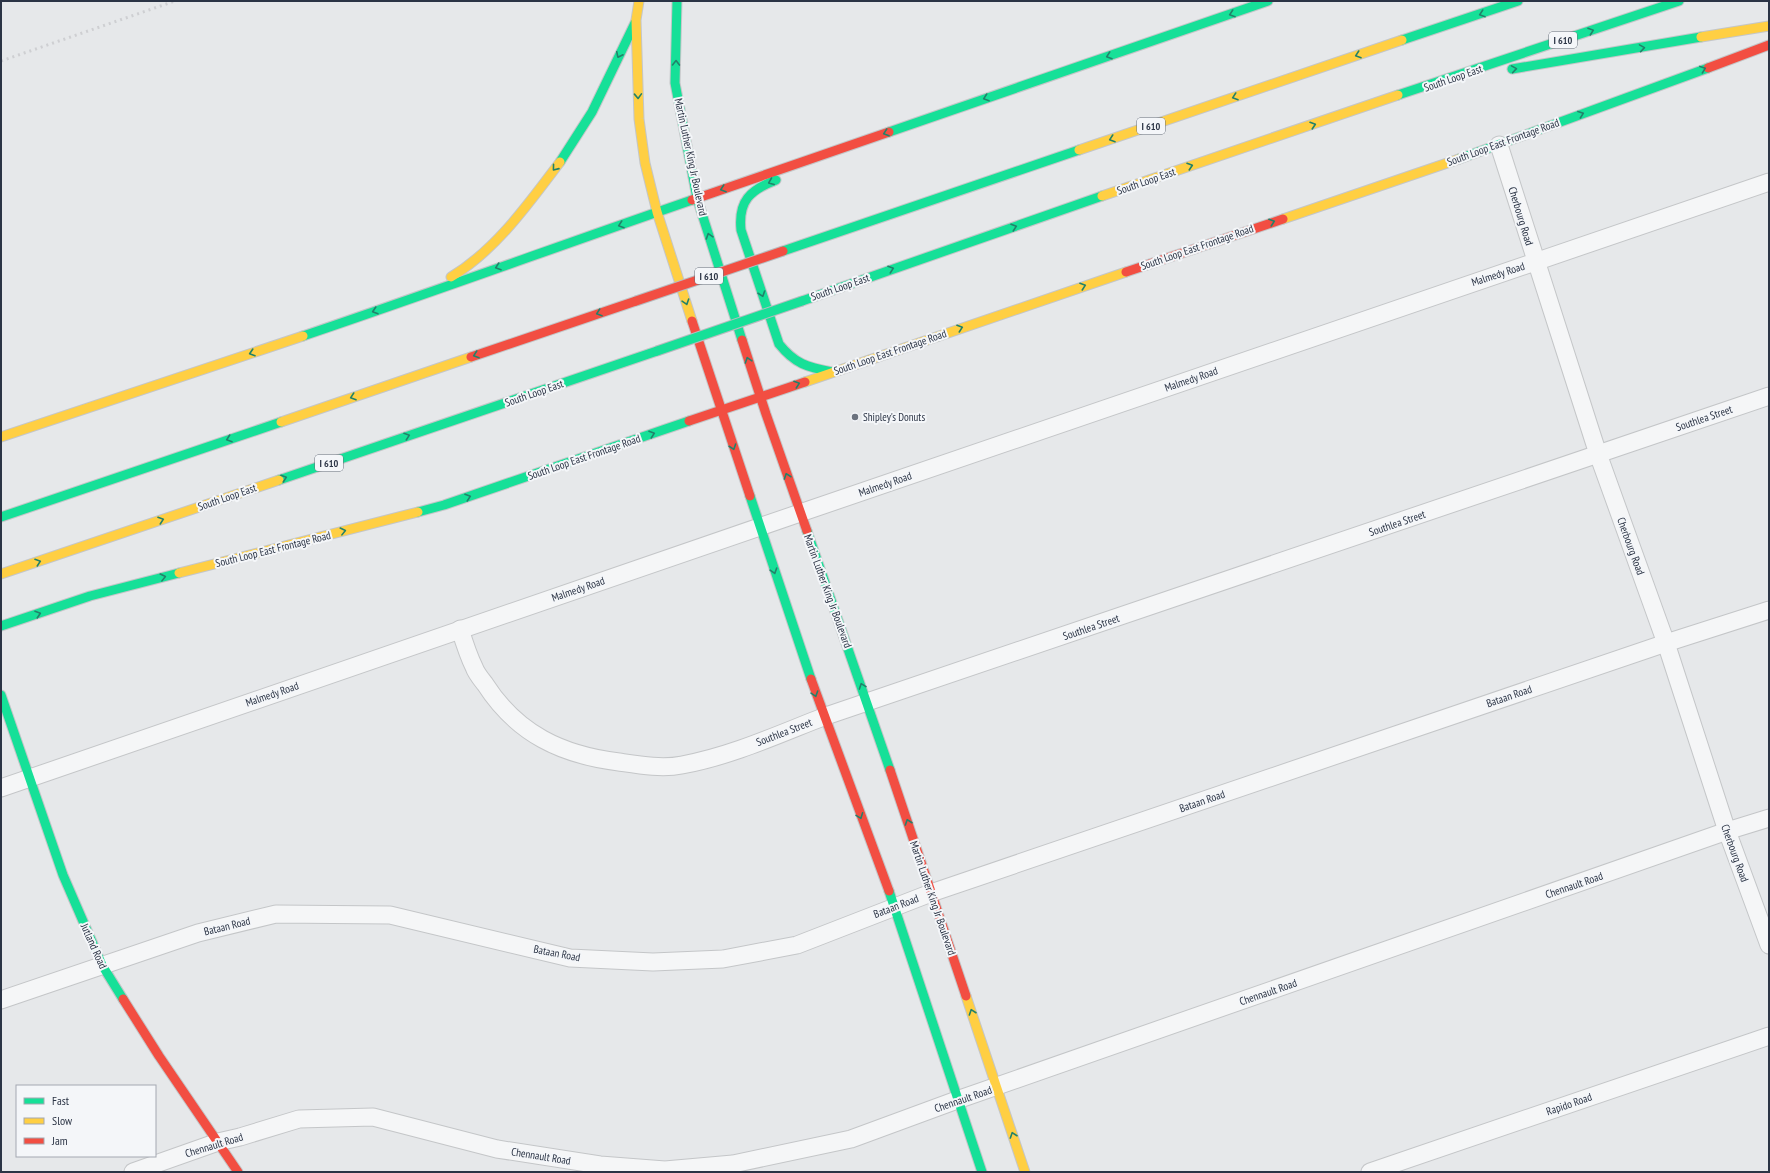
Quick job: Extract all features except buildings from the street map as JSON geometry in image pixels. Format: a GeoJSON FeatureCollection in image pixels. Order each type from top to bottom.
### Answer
{"type":"FeatureCollection","features":[{"type":"Feature","properties":{"kind":"main road"},"geometry":{"type":"LineString","coordinates":[[639,1],[636,20],[639,119],[645,164],[657,212],[823,717],[894,907],[982,1172]]}},
{"type":"Feature","properties":{"kind":"main road","name":"Martin Luther King Jr Boulevard"},"geometry":{"type":"LineString","coordinates":[[677,1],[675,82],[697,198],[760,397],[868,703],[1026,1172]]}},
{"type":"Feature","properties":{"kind":"main road"},"geometry":{"type":"LineString","coordinates":[[1,437],[421,296],[484,272],[1268,1]]}},
{"type":"Feature","properties":{"kind":"main road","name":"I 610"},"geometry":{"type":"LineString","coordinates":[[1,517],[1517,1]]}},
{"type":"Feature","properties":{"kind":"main road","name":"South Loop East"},"geometry":{"type":"LineString","coordinates":[[1,574],[657,351],[1184,167],[1448,80],[1679,1]]}},
{"type":"Feature","properties":{"kind":"main road"},"geometry":{"type":"LineString","coordinates":[[421,296],[461,271],[500,237],[560,163],[592,112],[636,20]]}},
{"type":"Feature","properties":{"kind":"main road"},"geometry":{"type":"LineString","coordinates":[[1448,80],[1769,26]]}},
{"type":"Feature","properties":{"kind":"main road","name":"South Loop East Frontage Road"},"geometry":{"type":"LineString","coordinates":[[1,626],[90,596],[444,505],[1499,145],[1769,45]]}},
{"type":"Feature","properties":{"kind":"main road"},"geometry":{"type":"LineString","coordinates":[[832,372],[806,367],[790,358],[779,344],[741,230],[739,216],[744,201],[766,184],[893,140],[922,120]]}},
{"type":"Feature","properties":{"kind":"main road"},"geometry":{"type":"LineString","coordinates":[[1,513],[27,508]]}},
{"type":"Feature","properties":{"kind":"main road","name":"Jutland Road"},"geometry":{"type":"LineString","coordinates":[[1,694],[63,875],[102,965],[159,1056],[238,1172]]}},
{"type":"Feature","properties":{"kind":"street","name":"Cherbourg Road"},"geometry":{"type":"LineString","coordinates":[[1499,145],[1535,262],[1598,454],[1666,643],[1727,831],[1769,945]]}},
{"type":"Feature","properties":{"kind":"street","name":"Malmedy Road"},"geometry":{"type":"LineString","coordinates":[[1,788],[1769,182]]}},
{"type":"Feature","properties":{"kind":"street","name":"Southlea Street"},"geometry":{"type":"LineString","coordinates":[[460,630],[474,668],[494,699],[519,725],[547,742],[575,754],[607,761],[645,766],[680,766],[716,758],[823,717],[868,703],[1769,396]]}},
{"type":"Feature","properties":{"kind":"street","name":"Bataan Road"},"geometry":{"type":"LineString","coordinates":[[1,1000],[198,933],[276,914],[390,915],[570,958],[653,962],[723,959],[797,945],[931,893],[1666,643],[1769,610]]}},
{"type":"Feature","properties":{"kind":"street","name":"Chennault Road"},"geometry":{"type":"LineString","coordinates":[[133,1172],[218,1142],[299,1119],[373,1117],[497,1150],[600,1165],[665,1170],[733,1164],[852,1139],[957,1100],[1727,831],[1769,818]]}},
{"type":"Feature","properties":{"kind":"street","name":"Rapido Road"},"geometry":{"type":"LineString","coordinates":[[1370,1172],[1769,1036]]}},
{"type":"Feature","properties":{"kind":"railway"},"geometry":{"type":"LineString","coordinates":[[1,61],[175,1]]}},
{"type":"Feature","properties":{"kind":"traffic: fast"},"geometry":{"type":"LineString","coordinates":[[677,1],[675,83],[697,198],[742,340]]}},
{"type":"Feature","properties":{"kind":"traffic: fast"},"geometry":{"type":"LineString","coordinates":[[889,132],[1268,1]]}},
{"type":"Feature","properties":{"kind":"traffic: fast"},"geometry":{"type":"LineString","coordinates":[[1402,40],[1518,1]]}},
{"type":"Feature","properties":{"kind":"traffic: fast"},"geometry":{"type":"LineString","coordinates":[[1398,95],[1679,1]]}},
{"type":"Feature","properties":{"kind":"traffic: fast"},"geometry":{"type":"LineString","coordinates":[[560,162],[592,112],[635,23]]}},
{"type":"Feature","properties":{"kind":"traffic: fast"},"geometry":{"type":"LineString","coordinates":[[1512,69],[1701,37]]}},
{"type":"Feature","properties":{"kind":"traffic: fast"},"geometry":{"type":"LineString","coordinates":[[1459,159],[1708,68]]}},
{"type":"Feature","properties":{"kind":"traffic: fast"},"geometry":{"type":"LineString","coordinates":[[783,251],[1079,150]]}},
{"type":"Feature","properties":{"kind":"traffic: fast"},"geometry":{"type":"LineString","coordinates":[[776,180],[759,188],[748,198],[742,211],[741,230],[779,344],[785,351],[802,364],[832,372]]}},
{"type":"Feature","properties":{"kind":"traffic: fast"},"geometry":{"type":"LineString","coordinates":[[802,301],[1102,196]]}},
{"type":"Feature","properties":{"kind":"traffic: fast"},"geometry":{"type":"LineString","coordinates":[[303,336],[692,200]]}},
{"type":"Feature","properties":{"kind":"traffic: fast"},"geometry":{"type":"LineString","coordinates":[[657,351],[802,301]]}},
{"type":"Feature","properties":{"kind":"traffic: fast"},"geometry":{"type":"LineString","coordinates":[[279,480],[657,351]]}},
{"type":"Feature","properties":{"kind":"traffic: fast"},"geometry":{"type":"LineString","coordinates":[[418,512],[444,505],[689,421]]}},
{"type":"Feature","properties":{"kind":"traffic: fast"},"geometry":{"type":"LineString","coordinates":[[1,517],[281,422]]}},
{"type":"Feature","properties":{"kind":"traffic: fast"},"geometry":{"type":"LineString","coordinates":[[750,496],[811,679]]}},
{"type":"Feature","properties":{"kind":"traffic: fast"},"geometry":{"type":"LineString","coordinates":[[807,531],[890,770]]}},
{"type":"Feature","properties":{"kind":"traffic: fast"},"geometry":{"type":"LineString","coordinates":[[1,626],[90,596],[179,573]]}},
{"type":"Feature","properties":{"kind":"traffic: fast"},"geometry":{"type":"LineString","coordinates":[[1,695],[63,875],[102,965],[123,999]]}},
{"type":"Feature","properties":{"kind":"traffic: fast"},"geometry":{"type":"LineString","coordinates":[[889,891],[982,1172]]}},
{"type":"Feature","properties":{"kind":"traffic: slow"},"geometry":{"type":"LineString","coordinates":[[639,1],[636,20],[639,119],[645,163],[657,212],[692,321]]}},
{"type":"Feature","properties":{"kind":"traffic: slow"},"geometry":{"type":"LineString","coordinates":[[1701,37],[1769,26]]}},
{"type":"Feature","properties":{"kind":"traffic: slow"},"geometry":{"type":"LineString","coordinates":[[1079,150],[1402,40]]}},
{"type":"Feature","properties":{"kind":"traffic: slow"},"geometry":{"type":"LineString","coordinates":[[1102,196],[1398,95]]}},
{"type":"Feature","properties":{"kind":"traffic: slow"},"geometry":{"type":"LineString","coordinates":[[1283,219],[1459,159]]}},
{"type":"Feature","properties":{"kind":"traffic: slow"},"geometry":{"type":"LineString","coordinates":[[451,277],[467,266],[497,240],[524,209],[560,162]]}},
{"type":"Feature","properties":{"kind":"traffic: slow"},"geometry":{"type":"LineString","coordinates":[[805,382],[1126,272]]}},
{"type":"Feature","properties":{"kind":"traffic: slow"},"geometry":{"type":"LineString","coordinates":[[1,437],[303,336]]}},
{"type":"Feature","properties":{"kind":"traffic: slow"},"geometry":{"type":"LineString","coordinates":[[281,422],[471,357]]}},
{"type":"Feature","properties":{"kind":"traffic: slow"},"geometry":{"type":"LineString","coordinates":[[1,574],[279,480]]}},
{"type":"Feature","properties":{"kind":"traffic: slow"},"geometry":{"type":"LineString","coordinates":[[179,573],[418,512]]}},
{"type":"Feature","properties":{"kind":"traffic: slow"},"geometry":{"type":"LineString","coordinates":[[966,996],[1025,1172]]}},
{"type":"Feature","properties":{"kind":"traffic: jam"},"geometry":{"type":"LineString","coordinates":[[1708,68],[1769,45]]}},
{"type":"Feature","properties":{"kind":"traffic: jam"},"geometry":{"type":"LineString","coordinates":[[692,200],[889,132]]}},
{"type":"Feature","properties":{"kind":"traffic: jam"},"geometry":{"type":"LineString","coordinates":[[1126,272],[1283,219]]}},
{"type":"Feature","properties":{"kind":"traffic: jam"},"geometry":{"type":"LineString","coordinates":[[636,301],[783,251]]}},
{"type":"Feature","properties":{"kind":"traffic: jam"},"geometry":{"type":"LineString","coordinates":[[471,357],[636,301]]}},
{"type":"Feature","properties":{"kind":"traffic: jam"},"geometry":{"type":"LineString","coordinates":[[692,321],[750,496]]}},
{"type":"Feature","properties":{"kind":"traffic: jam"},"geometry":{"type":"LineString","coordinates":[[742,340],[807,531]]}},
{"type":"Feature","properties":{"kind":"traffic: jam"},"geometry":{"type":"LineString","coordinates":[[689,421],[805,382]]}},
{"type":"Feature","properties":{"kind":"traffic: jam"},"geometry":{"type":"LineString","coordinates":[[811,679],[889,891]]}},
{"type":"Feature","properties":{"kind":"traffic: jam"},"geometry":{"type":"LineString","coordinates":[[890,770],[966,996]]}},
{"type":"Feature","properties":{"kind":"traffic: jam"},"geometry":{"type":"LineString","coordinates":[[123,999],[159,1056],[238,1172]]}},
{"type":"Feature","properties":{"kind":"place","name":"Shipley's Donuts"},"geometry":{"type":"Point","coordinates":[855,417]}}]}
